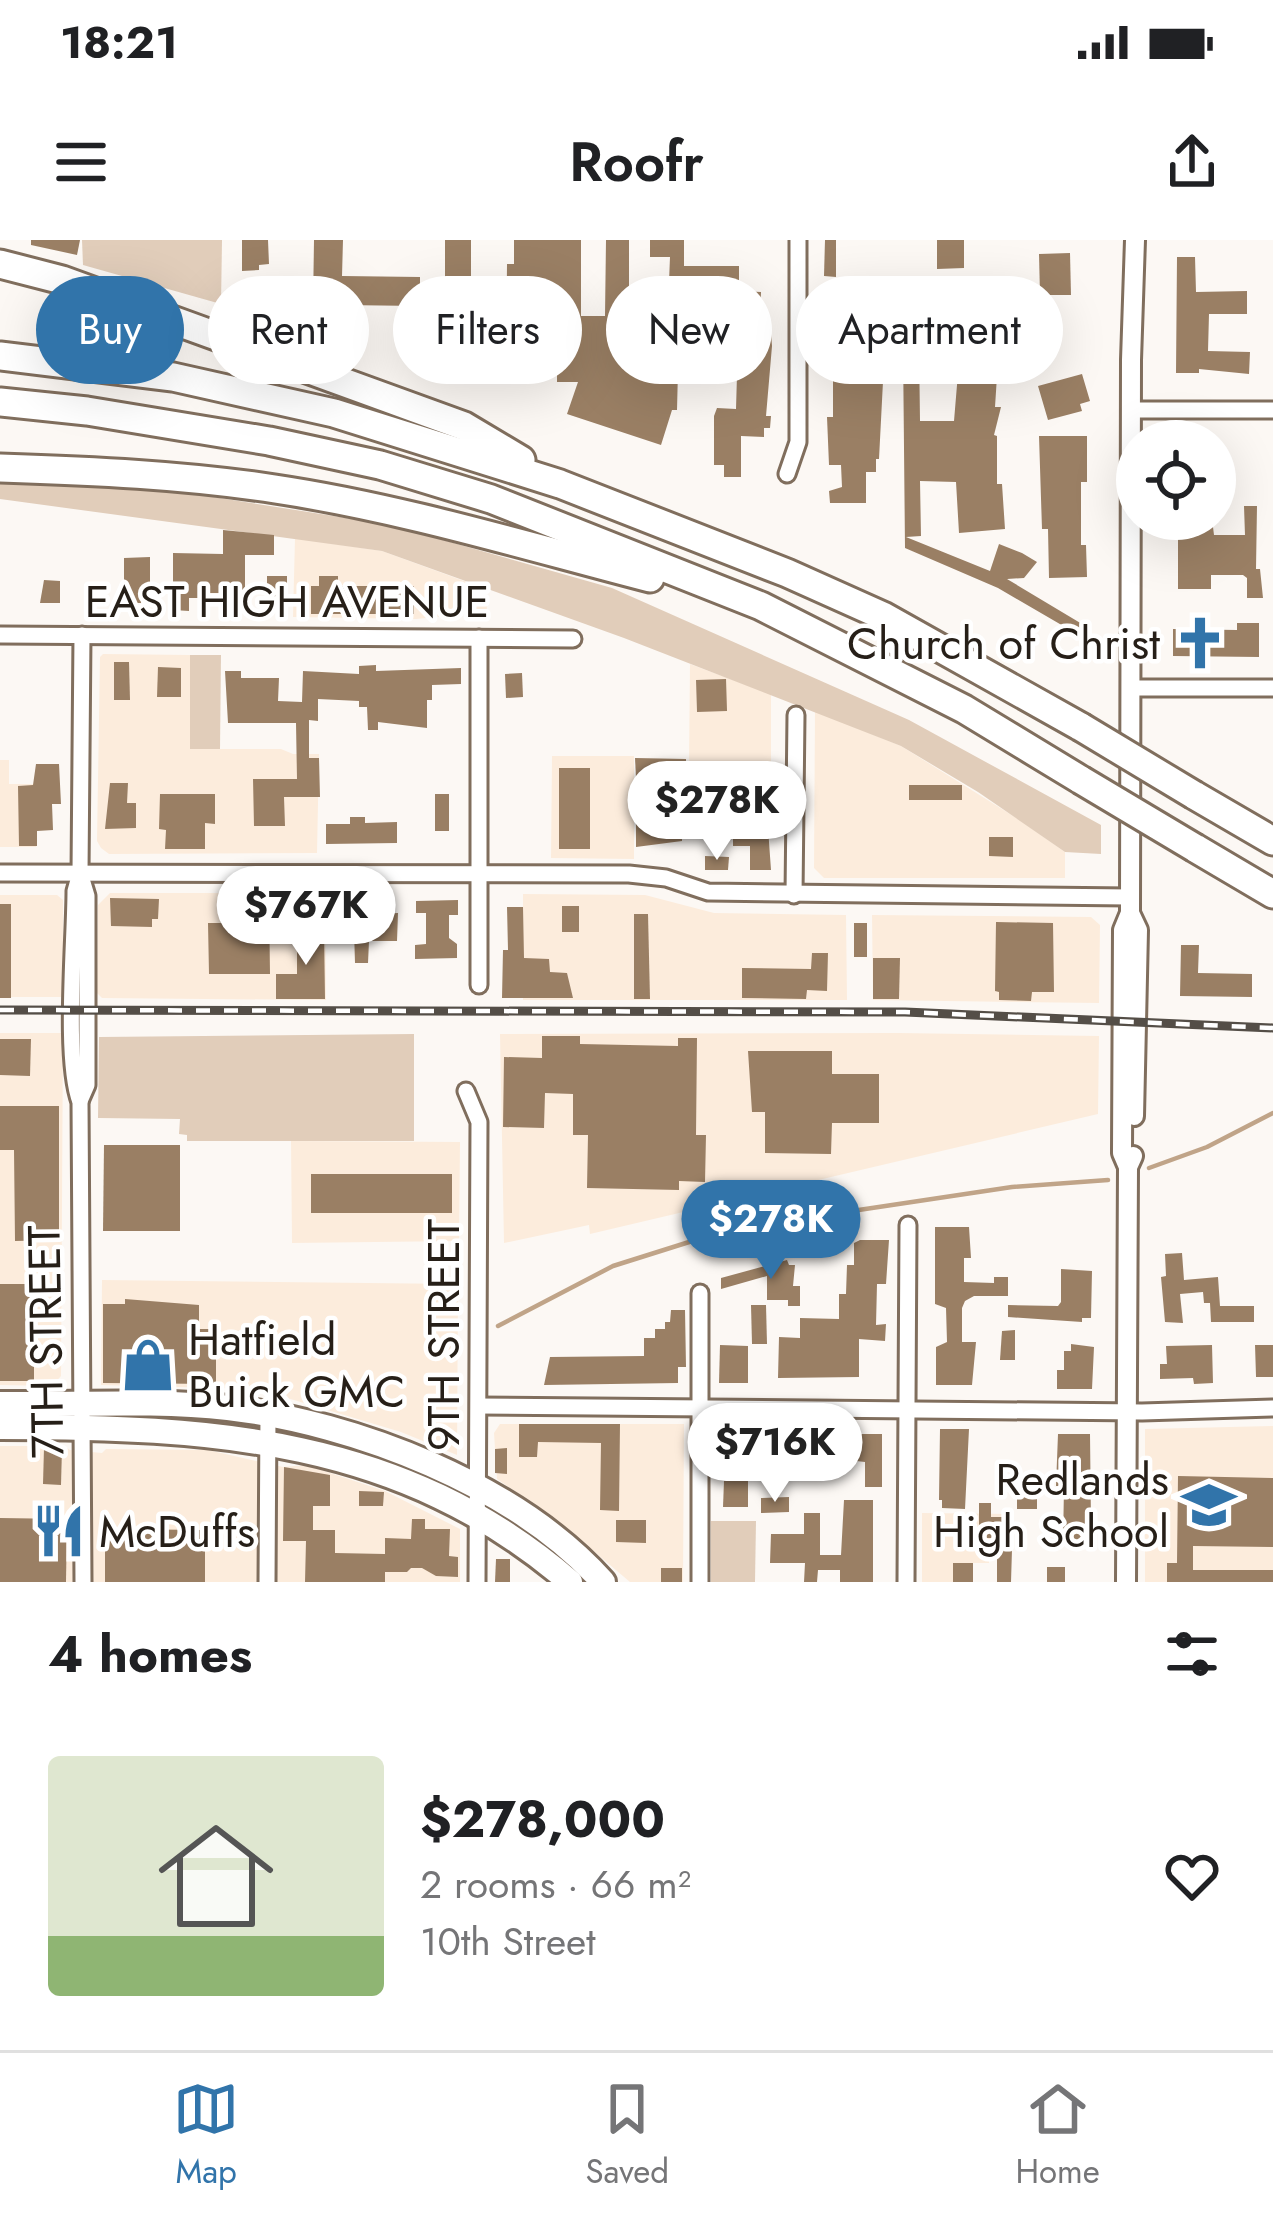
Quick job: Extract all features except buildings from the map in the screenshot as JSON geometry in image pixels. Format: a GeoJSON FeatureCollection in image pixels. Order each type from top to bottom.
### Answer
{"type":"FeatureCollection","features":[{"type":"Feature","properties":{"kind":"highway"},"geometry":{"type":"LineString","coordinates":[[0,264],[62,280],[464,426],[560,484]]}},
{"type":"Feature","properties":{"kind":"highway"},"geometry":{"type":"LineString","coordinates":[[0,356],[172,377],[334,413],[560,484],[883,616],[1273,842]]}},
{"type":"Feature","properties":{"kind":"highway"},"geometry":{"type":"LineString","coordinates":[[0,402],[224,434],[380,465],[490,499],[761,606],[964,709],[1273,894]]}},
{"type":"Feature","properties":{"kind":"highway"},"geometry":{"type":"LineString","coordinates":[[0,468],[162,475],[358,504],[761,606]]}},
{"type":"Feature","properties":{"kind":"main road"},"geometry":{"type":"LineString","coordinates":[[0,1404],[267,1441],[369,1468],[478,1516],[570,1582]]}},
{"type":"Feature","properties":{"kind":"main road"},"geometry":{"type":"LineString","coordinates":[[0,1427],[190,1406],[268,1414],[402,1453],[478,1490],[522,1514],[604,1582]]}},
{"type":"Feature","properties":{"kind":"street"},"geometry":{"type":"LineString","coordinates":[[788,474],[797,442],[799,240]]}},
{"type":"Feature","properties":{"kind":"street"},"geometry":{"type":"LineString","coordinates":[[1126,1582],[1128,1167],[1134,1155],[1138,930],[1130,905],[1136,240]]}},
{"type":"Feature","properties":{"kind":"street"},"geometry":{"type":"LineString","coordinates":[[1132,410],[1273,410]]}},
{"type":"Feature","properties":{"kind":"street","name":"EAST HIGH AVENUE"},"geometry":{"type":"LineString","coordinates":[[0,635],[573,639]]}},
{"type":"Feature","properties":{"kind":"street","name":"7TH STREET"},"geometry":{"type":"LineString","coordinates":[[82,635],[80,873],[87,896],[87,1085],[80,1102],[83,1582]]}},
{"type":"Feature","properties":{"kind":"street"},"geometry":{"type":"LineString","coordinates":[[478,638],[479,986]]}},
{"type":"Feature","properties":{"kind":"street"},"geometry":{"type":"LineString","coordinates":[[1131,688],[1273,688]]}},
{"type":"Feature","properties":{"kind":"street"},"geometry":{"type":"LineString","coordinates":[[794,896],[796,715]]}},
{"type":"Feature","properties":{"kind":"street"},"geometry":{"type":"LineString","coordinates":[[0,872],[648,875],[708,892],[1130,905]]}},
{"type":"Feature","properties":{"kind":"street","name":"9TH STREET"},"geometry":{"type":"LineString","coordinates":[[466,1090],[479,1122],[477,1582]]}},
{"type":"Feature","properties":{"kind":"street"},"geometry":{"type":"LineString","coordinates":[[906,1582],[908,1225]]}},
{"type":"Feature","properties":{"kind":"street"},"geometry":{"type":"LineString","coordinates":[[700,1293],[700,1582]]}},
{"type":"Feature","properties":{"kind":"street"},"geometry":{"type":"LineString","coordinates":[[478,1406],[1126,1412],[1273,1408]]}},
{"type":"Feature","properties":{"kind":"street"},"geometry":{"type":"LineString","coordinates":[[266,1582],[268,1414]]}},
{"type":"Feature","properties":{"kind":"shaded area"},"geometry":{"type":"Polygon","coordinates":[[[82,240],[222,240],[221,276],[208,276],[208,300],[184,294],[184,276],[122,276],[83,265],[82,240]]]}},
{"type":"Feature","properties":{"kind":"shaded area"},"geometry":{"type":"Polygon","coordinates":[[[91,482],[390,525],[612,588],[909,720],[1101,825],[1101,854],[1065,852],[901,746],[624,638],[382,551],[0,499],[0,483],[91,482]]]}},
{"type":"Feature","properties":{"kind":"shaded area"},"geometry":{"type":"Polygon","coordinates":[[[295,538],[382,551],[486,589],[487,612],[416,619],[293,617],[295,538]]]}},
{"type":"Feature","properties":{"kind":"shaded area"},"geometry":{"type":"Polygon","coordinates":[[[103,654],[190,655],[191,749],[319,754],[317,853],[109,854],[101,848],[97,841],[103,654]]]}},
{"type":"Feature","properties":{"kind":"shaded area"},"geometry":{"type":"Polygon","coordinates":[[[190,655],[221,655],[220,749],[190,749],[190,655]]]}},
{"type":"Feature","properties":{"kind":"shaded area"},"geometry":{"type":"Polygon","coordinates":[[[690,664],[771,694],[771,768],[689,767],[690,664]]]}},
{"type":"Feature","properties":{"kind":"shaded area"},"geometry":{"type":"Polygon","coordinates":[[[815,711],[901,746],[1018,819],[1065,852],[1065,878],[824,878],[814,868],[815,711]]]}},
{"type":"Feature","properties":{"kind":"shaded area"},"geometry":{"type":"Polygon","coordinates":[[[552,756],[634,756],[634,859],[551,858],[552,756]]]}},
{"type":"Feature","properties":{"kind":"shaded area"},"geometry":{"type":"Polygon","coordinates":[[[0,760],[9,760],[9,784],[36,784],[36,847],[0,847],[0,760]]]}},
{"type":"Feature","properties":{"kind":"shaded area"},"geometry":{"type":"Polygon","coordinates":[[[110,893],[325,893],[326,1000],[102,998],[97,993],[98,905],[110,893]]]}},
{"type":"Feature","properties":{"kind":"shaded area"},"geometry":{"type":"Polygon","coordinates":[[[523,894],[645,895],[714,913],[846,915],[847,1000],[523,1000],[523,894]]]}},
{"type":"Feature","properties":{"kind":"shaded area"},"geometry":{"type":"Polygon","coordinates":[[[0,895],[57,895],[63,900],[63,997],[0,997],[0,895]]]}},
{"type":"Feature","properties":{"kind":"shaded area"},"geometry":{"type":"Polygon","coordinates":[[[872,915],[1091,917],[1100,925],[1099,1003],[873,1000],[872,915]]]}},
{"type":"Feature","properties":{"kind":"shaded area"},"geometry":{"type":"Polygon","coordinates":[[[0,1033],[63,1033],[61,1376],[52,1386],[0,1385],[0,1033]]]}},
{"type":"Feature","properties":{"kind":"shaded area"},"geometry":{"type":"Polygon","coordinates":[[[414,1034],[414,1141],[187,1141],[187,1135],[179,1134],[180,1119],[98,1118],[99,1037],[414,1034]]]}},
{"type":"Feature","properties":{"kind":"shaded area"},"geometry":{"type":"Polygon","coordinates":[[[500,1034],[1099,1036],[1098,1114],[590,1234],[589,1225],[504,1243],[500,1034]]]}},
{"type":"Feature","properties":{"kind":"shaded area"},"geometry":{"type":"Polygon","coordinates":[[[291,1141],[460,1142],[459,1241],[292,1243],[291,1141]]]}},
{"type":"Feature","properties":{"kind":"shaded area"},"geometry":{"type":"Polygon","coordinates":[[[102,1280],[458,1284],[457,1455],[401,1432],[257,1389],[101,1385],[102,1280]]]}},
{"type":"Feature","properties":{"kind":"shaded area"},"geometry":{"type":"Polygon","coordinates":[[[500,1424],[684,1424],[683,1582],[630,1582],[557,1520],[497,1479],[494,1433],[500,1424]]]}},
{"type":"Feature","properties":{"kind":"shaded area","name":"Redlands High School"},"geometry":{"type":"Polygon","coordinates":[[[1273,1426],[1273,1582],[1145,1582],[1145,1429],[1273,1426]]]}},
{"type":"Feature","properties":{"kind":"shaded area"},"geometry":{"type":"Polygon","coordinates":[[[0,1446],[64,1446],[102,1453],[106,1449],[208,1450],[283,1467],[306,1465],[385,1491],[460,1529],[460,1582],[0,1582],[0,1446]]]}},
{"type":"Feature","properties":{"kind":"shaded area"},"geometry":{"type":"Polygon","coordinates":[[[922,1513],[1014,1514],[1014,1541],[989,1541],[989,1563],[971,1563],[971,1582],[922,1582],[922,1513]]]}},
{"type":"Feature","properties":{"kind":"shaded area"},"geometry":{"type":"Polygon","coordinates":[[[711,1521],[756,1521],[755,1582],[711,1582],[711,1521]]]}},
{"type":"Feature","properties":{"kind":"waterway"},"geometry":{"type":"LineString","coordinates":[[1149,1168],[1207,1147],[1273,1113]]}},
{"type":"Feature","properties":{"kind":"waterway"},"geometry":{"type":"LineString","coordinates":[[498,1326],[613,1266],[705,1237],[1012,1187],[1108,1180]]}},
{"type":"Feature","properties":{"kind":"railway"},"geometry":{"type":"LineString","coordinates":[[0,1010],[905,1012],[1273,1028]]}},
{"type":"Feature","properties":{"kind":"place","name":"Church of Christ"},"geometry":{"type":"Point","coordinates":[1200,643]}},
{"type":"Feature","properties":{"kind":"place","name":"Hatfield Buick GMC"},"geometry":{"type":"Point","coordinates":[148,1365]}},
{"type":"Feature","properties":{"kind":"place","name":"Redlands High School"},"geometry":{"type":"Point","coordinates":[1209,1505]}},
{"type":"Feature","properties":{"kind":"place","name":"McDuffs"},"geometry":{"type":"Point","coordinates":[59,1531]}}]}
